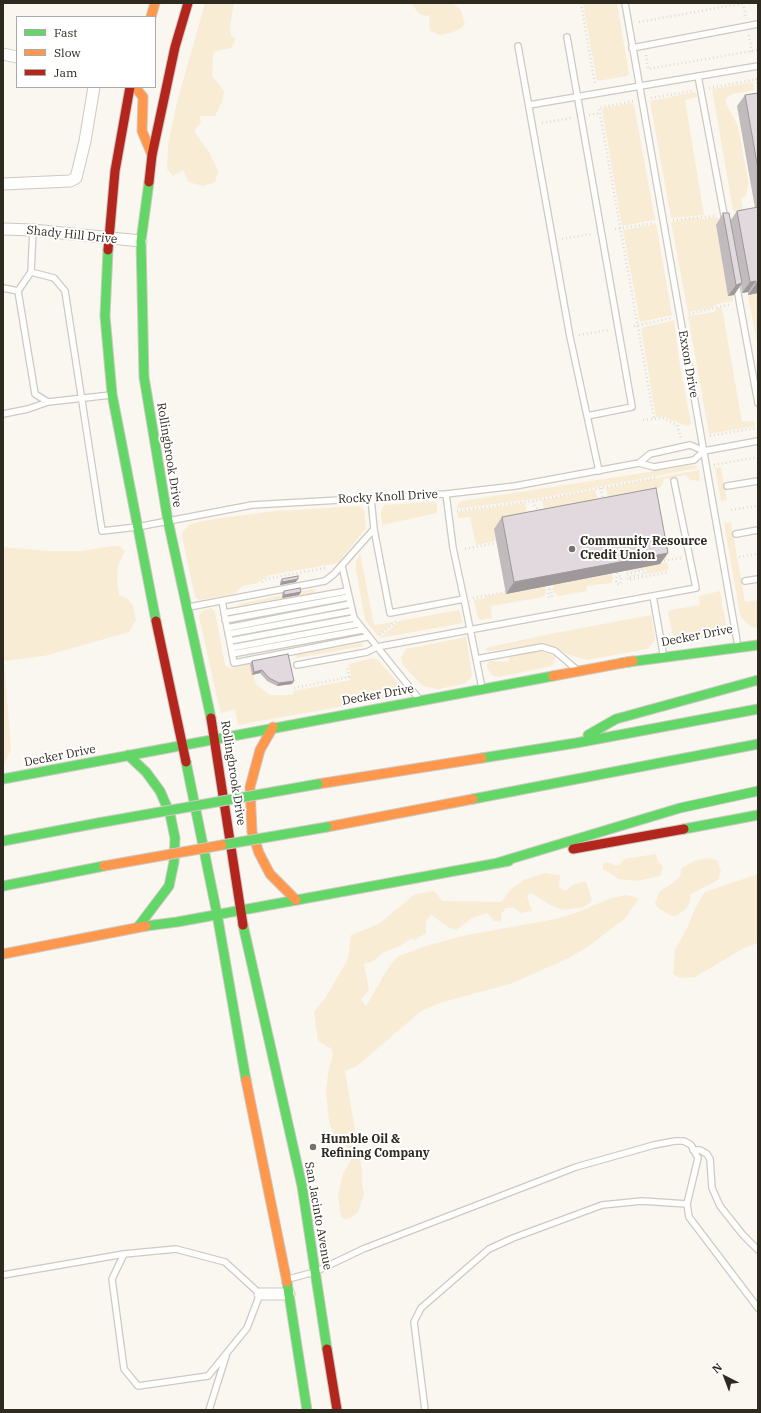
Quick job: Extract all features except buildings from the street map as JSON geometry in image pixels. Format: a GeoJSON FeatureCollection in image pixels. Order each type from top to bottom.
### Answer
{"type":"FeatureCollection","features":[{"type":"Feature","properties":{"kind":"main road"},"geometry":{"type":"LineString","coordinates":[[151,16],[155,3]]}},
{"type":"Feature","properties":{"kind":"main road","name":"Rollingbrook Drive"},"geometry":{"type":"LineString","coordinates":[[188,3],[175,47],[152,155],[141,242],[144,377],[168,521],[189,608],[216,738],[240,910]]}},
{"type":"Feature","properties":{"kind":"main road"},"geometry":{"type":"LineString","coordinates":[[130,88],[115,171],[108,239],[106,316],[112,394],[137,528],[217,914],[250,1102],[289,1294],[307,1410]]}},
{"type":"Feature","properties":{"kind":"main road"},"geometry":{"type":"LineString","coordinates":[[136,88],[143,97],[142,131],[152,155]]}},
{"type":"Feature","properties":{"kind":"main road","name":"Decker Drive"},"geometry":{"type":"LineString","coordinates":[[3,779],[182,744],[758,637]]}},
{"type":"Feature","properties":{"kind":"main road"},"geometry":{"type":"LineString","coordinates":[[621,663],[758,645]]}},
{"type":"Feature","properties":{"kind":"main road"},"geometry":{"type":"LineString","coordinates":[[576,743],[616,719],[758,680]]}},
{"type":"Feature","properties":{"kind":"main road"},"geometry":{"type":"LineString","coordinates":[[3,841],[318,784],[576,743],[758,709]]}},
{"type":"Feature","properties":{"kind":"main road"},"geometry":{"type":"LineString","coordinates":[[273,727],[260,750],[250,787],[252,832],[259,852],[270,874],[296,900]]}},
{"type":"Feature","properties":{"kind":"main road"},"geometry":{"type":"LineString","coordinates":[[3,886],[104,866],[327,827],[758,744]]}},
{"type":"Feature","properties":{"kind":"main road"},"geometry":{"type":"LineString","coordinates":[[128,755],[146,772],[160,791],[170,814],[175,838],[174,862],[169,886],[138,927]]}},
{"type":"Feature","properties":{"kind":"main road"},"geometry":{"type":"LineString","coordinates":[[497,863],[680,808],[758,791]]}},
{"type":"Feature","properties":{"kind":"main road"},"geometry":{"type":"LineString","coordinates":[[3,954],[138,927],[177,922],[758,815]]}},
{"type":"Feature","properties":{"kind":"main road","name":"San Jacinto Avenue"},"geometry":{"type":"LineString","coordinates":[[240,910],[302,1186],[337,1410]]}},
{"type":"Feature","properties":{"kind":"street"},"geometry":{"type":"LineString","coordinates":[[3,54],[16,57]]}},
{"type":"Feature","properties":{"kind":"street"},"geometry":{"type":"LineString","coordinates":[[3,184],[70,181],[76,178],[85,141],[94,88]]}},
{"type":"Feature","properties":{"kind":"street","name":"Shady Hill Drive"},"geometry":{"type":"LineString","coordinates":[[3,229],[34,230],[141,242]]}},
{"type":"Feature","properties":{"kind":"street"},"geometry":{"type":"LineString","coordinates":[[260,1294],[289,1294]]}},
{"type":"Feature","properties":{"kind":"lane","name":"Exxon Drive"},"geometry":{"type":"LineString","coordinates":[[625,3],[638,87],[737,641]]}},
{"type":"Feature","properties":{"kind":"lane"},"geometry":{"type":"LineString","coordinates":[[632,48],[758,24]]}},
{"type":"Feature","properties":{"kind":"lane"},"geometry":{"type":"LineString","coordinates":[[567,37],[632,407],[587,416]]}},
{"type":"Feature","properties":{"kind":"lane"},"geometry":{"type":"LineString","coordinates":[[518,46],[570,337],[599,471]]}},
{"type":"Feature","properties":{"kind":"lane"},"geometry":{"type":"LineString","coordinates":[[529,105],[758,66]]}},
{"type":"Feature","properties":{"kind":"lane"},"geometry":{"type":"LineString","coordinates":[[698,76],[726,226]]}},
{"type":"Feature","properties":{"kind":"lane"},"geometry":{"type":"LineString","coordinates":[[34,230],[31,272],[18,291],[35,394],[48,402]]}},
{"type":"Feature","properties":{"kind":"lane"},"geometry":{"type":"LineString","coordinates":[[31,272],[54,278],[65,291],[81,399]]}},
{"type":"Feature","properties":{"kind":"lane"},"geometry":{"type":"LineString","coordinates":[[735,276],[758,403]]}},
{"type":"Feature","properties":{"kind":"lane"},"geometry":{"type":"LineString","coordinates":[[3,288],[18,291]]}},
{"type":"Feature","properties":{"kind":"lane"},"geometry":{"type":"LineString","coordinates":[[3,414],[28,409],[48,402],[112,394]]}},
{"type":"Feature","properties":{"kind":"lane","name":"Rocky Knoll Drive"},"geometry":{"type":"LineString","coordinates":[[81,399],[102,531],[137,528],[252,505],[446,494],[515,486],[639,463],[654,467],[694,460],[704,451],[690,445],[650,454],[639,463]]}},
{"type":"Feature","properties":{"kind":"lane"},"geometry":{"type":"LineString","coordinates":[[704,451],[758,441]]}},
{"type":"Feature","properties":{"kind":"lane"},"geometry":{"type":"LineString","coordinates":[[727,486],[758,481]]}},
{"type":"Feature","properties":{"kind":"lane"},"geometry":{"type":"LineString","coordinates":[[297,665],[367,652],[377,647],[696,588],[674,482]]}},
{"type":"Feature","properties":{"kind":"lane"},"geometry":{"type":"LineString","coordinates":[[446,494],[453,548],[482,688]]}},
{"type":"Feature","properties":{"kind":"lane"},"geometry":{"type":"LineString","coordinates":[[371,498],[374,529],[390,613],[464,599]]}},
{"type":"Feature","properties":{"kind":"lane"},"geometry":{"type":"LineString","coordinates":[[189,608],[325,581],[342,566],[374,529]]}},
{"type":"Feature","properties":{"kind":"lane"},"geometry":{"type":"LineString","coordinates":[[736,534],[758,530]]}},
{"type":"Feature","properties":{"kind":"lane"},"geometry":{"type":"LineString","coordinates":[[342,566],[354,618],[367,637],[377,647],[420,700]]}},
{"type":"Feature","properties":{"kind":"lane"},"geometry":{"type":"LineString","coordinates":[[745,581],[758,579]]}},
{"type":"Feature","properties":{"kind":"lane"},"geometry":{"type":"LineString","coordinates":[[224,613],[347,590]]}},
{"type":"Feature","properties":{"kind":"lane"},"geometry":{"type":"LineString","coordinates":[[653,596],[664,655]]}},
{"type":"Feature","properties":{"kind":"lane"},"geometry":{"type":"LineString","coordinates":[[225,620],[349,597]]}},
{"type":"Feature","properties":{"kind":"lane"},"geometry":{"type":"LineString","coordinates":[[222,601],[234,662],[367,637]]}},
{"type":"Feature","properties":{"kind":"lane"},"geometry":{"type":"LineString","coordinates":[[228,631],[350,604]]}},
{"type":"Feature","properties":{"kind":"lane"},"geometry":{"type":"LineString","coordinates":[[228,631],[352,611]]}},
{"type":"Feature","properties":{"kind":"lane"},"geometry":{"type":"LineString","coordinates":[[230,642],[354,618]]}},
{"type":"Feature","properties":{"kind":"lane"},"geometry":{"type":"LineString","coordinates":[[232,651],[358,624]]}},
{"type":"Feature","properties":{"kind":"lane"},"geometry":{"type":"LineString","coordinates":[[232,651],[362,630]]}},
{"type":"Feature","properties":{"kind":"lane"},"geometry":{"type":"LineString","coordinates":[[476,659],[542,647],[555,651],[577,671]]}},
{"type":"Feature","properties":{"kind":"lane"},"geometry":{"type":"LineString","coordinates":[[286,1279],[315,1272],[370,1246],[576,1167],[675,1141],[684,1141],[691,1145],[698,1158],[687,1204],[689,1217],[758,1308]]}},
{"type":"Feature","properties":{"kind":"lane"},"geometry":{"type":"LineString","coordinates":[[694,1150],[700,1150],[707,1154],[710,1159],[712,1188],[720,1206],[742,1235],[758,1250]]}},
{"type":"Feature","properties":{"kind":"lane"},"geometry":{"type":"LineString","coordinates":[[426,1410],[414,1322],[421,1308],[489,1249],[602,1205],[642,1201],[687,1204]]}},
{"type":"Feature","properties":{"kind":"lane"},"geometry":{"type":"LineString","coordinates":[[3,1275],[124,1254],[176,1249],[225,1262],[260,1294],[247,1328],[208,1376],[138,1386],[124,1369],[112,1279],[124,1254]]}},
{"type":"Feature","properties":{"kind":"lane"},"geometry":{"type":"LineString","coordinates":[[209,1410],[227,1352]]}},
{"type":"Feature","properties":{"kind":"path"},"geometry":{"type":"LineString","coordinates":[[581,3],[621,228],[636,326],[654,418]]}},
{"type":"Feature","properties":{"kind":"path"},"geometry":{"type":"LineString","coordinates":[[640,22],[744,3],[746,18]]}},
{"type":"Feature","properties":{"kind":"path"},"geometry":{"type":"LineString","coordinates":[[638,15],[648,69],[752,53],[758,50]]}},
{"type":"Feature","properties":{"kind":"path"},"geometry":{"type":"LineString","coordinates":[[749,35],[752,53]]}},
{"type":"Feature","properties":{"kind":"path"},"geometry":{"type":"LineString","coordinates":[[710,88],[757,78],[758,87]]}},
{"type":"Feature","properties":{"kind":"path"},"geometry":{"type":"LineString","coordinates":[[651,98],[697,90]]}},
{"type":"Feature","properties":{"kind":"path"},"geometry":{"type":"LineString","coordinates":[[600,108],[633,102]]}},
{"type":"Feature","properties":{"kind":"path"},"geometry":{"type":"LineString","coordinates":[[587,116],[600,113]]}},
{"type":"Feature","properties":{"kind":"path"},"geometry":{"type":"LineString","coordinates":[[532,125],[571,118]]}},
{"type":"Feature","properties":{"kind":"path"},"geometry":{"type":"LineString","coordinates":[[671,220],[718,215]]}},
{"type":"Feature","properties":{"kind":"path"},"geometry":{"type":"LineString","coordinates":[[615,229],[655,223]]}},
{"type":"Feature","properties":{"kind":"path"},"geometry":{"type":"LineString","coordinates":[[553,241],[593,234]]}},
{"type":"Feature","properties":{"kind":"path"},"geometry":{"type":"LineString","coordinates":[[688,315],[733,304]]}},
{"type":"Feature","properties":{"kind":"path"},"geometry":{"type":"LineString","coordinates":[[636,326],[672,318]]}},
{"type":"Feature","properties":{"kind":"path"},"geometry":{"type":"LineString","coordinates":[[570,337],[608,330]]}},
{"type":"Feature","properties":{"kind":"path"},"geometry":{"type":"LineString","coordinates":[[643,420],[663,418],[677,425],[681,440],[684,437]]}},
{"type":"Feature","properties":{"kind":"path"},"geometry":{"type":"LineString","coordinates":[[710,436],[756,428]]}},
{"type":"Feature","properties":{"kind":"path"},"geometry":{"type":"LineString","coordinates":[[707,467],[758,458]]}},
{"type":"Feature","properties":{"kind":"path"},"geometry":{"type":"LineString","coordinates":[[448,511],[533,501],[661,476]]}},
{"type":"Feature","properties":{"kind":"path"},"geometry":{"type":"LineString","coordinates":[[601,488],[605,507]]}},
{"type":"Feature","properties":{"kind":"path"},"geometry":{"type":"LineString","coordinates":[[533,501],[535,508],[540,510],[539,516]]}},
{"type":"Feature","properties":{"kind":"path"},"geometry":{"type":"LineString","coordinates":[[731,510],[758,506]]}},
{"type":"Feature","properties":{"kind":"path"},"geometry":{"type":"LineString","coordinates":[[532,512],[535,508]]}},
{"type":"Feature","properties":{"kind":"path"},"geometry":{"type":"LineString","coordinates":[[465,549],[496,543]]}},
{"type":"Feature","properties":{"kind":"path"},"geometry":{"type":"LineString","coordinates":[[739,557],[758,554]]}},
{"type":"Feature","properties":{"kind":"path"},"geometry":{"type":"LineString","coordinates":[[660,562],[689,556]]}},
{"type":"Feature","properties":{"kind":"path"},"geometry":{"type":"LineString","coordinates":[[627,570],[627,574],[644,570],[644,574],[628,577],[628,580],[669,572]]}},
{"type":"Feature","properties":{"kind":"path"},"geometry":{"type":"LineString","coordinates":[[464,599],[505,592]]}},
{"type":"Feature","properties":{"kind":"path"},"geometry":{"type":"LineString","coordinates":[[379,637],[396,622],[396,612]]}},
{"type":"Feature","properties":{"kind":"path"},"geometry":{"type":"LineString","coordinates":[[294,688],[349,677],[347,664]]}},
{"type":"Feature","properties":{"kind":"shaded area"},"geometry":{"type":"Polygon","coordinates":[[[205,3],[234,3],[230,27],[231,35],[236,39],[231,48],[216,51],[213,54],[212,76],[224,91],[223,100],[215,116],[200,116],[201,122],[194,131],[209,152],[218,171],[215,182],[203,186],[189,182],[183,170],[173,176],[167,169],[168,145],[177,102],[205,3]]]}},
{"type":"Feature","properties":{"kind":"shaded area"},"geometry":{"type":"Polygon","coordinates":[[[411,3],[453,3],[461,11],[465,24],[460,29],[440,35],[430,31],[430,15],[425,16],[419,14],[411,3]]]}},
{"type":"Feature","properties":{"kind":"shaded area"},"geometry":{"type":"Polygon","coordinates":[[[583,3],[617,3],[629,74],[627,76],[597,81],[583,3]]]}},
{"type":"Feature","properties":{"kind":"shaded area"},"geometry":{"type":"Polygon","coordinates":[[[753,82],[754,90],[732,94],[726,99],[726,104],[738,126],[749,185],[746,195],[741,198],[743,211],[736,213],[733,210],[712,89],[753,82]]]}},
{"type":"Feature","properties":{"kind":"shaded area"},"geometry":{"type":"Polygon","coordinates":[[[696,92],[697,97],[685,100],[704,215],[671,218],[650,101],[696,92]]]}},
{"type":"Feature","properties":{"kind":"shaded area"},"geometry":{"type":"Polygon","coordinates":[[[632,103],[634,105],[655,220],[622,226],[602,110],[604,108],[632,103]]]}},
{"type":"Feature","properties":{"kind":"shaded area"},"geometry":{"type":"Polygon","coordinates":[[[718,217],[719,224],[716,225],[728,295],[732,295],[733,301],[717,304],[711,308],[688,312],[671,222],[693,218],[703,219],[718,217]]]}},
{"type":"Feature","properties":{"kind":"shaded area"},"geometry":{"type":"Polygon","coordinates":[[[656,224],[672,315],[640,322],[623,230],[656,224]]]}},
{"type":"Feature","properties":{"kind":"shaded area"},"geometry":{"type":"Polygon","coordinates":[[[758,293],[758,347],[748,295],[758,293]]]}},
{"type":"Feature","properties":{"kind":"shaded area"},"geometry":{"type":"Polygon","coordinates":[[[717,308],[722,308],[742,422],[754,421],[755,426],[709,434],[688,316],[714,312],[717,308]]]}},
{"type":"Feature","properties":{"kind":"shaded area"},"geometry":{"type":"Polygon","coordinates":[[[674,320],[679,359],[691,424],[686,426],[664,417],[656,417],[641,328],[674,320]]]}},
{"type":"Feature","properties":{"kind":"shaded area"},"geometry":{"type":"Polygon","coordinates":[[[694,465],[698,468],[541,498],[457,509],[458,504],[462,501],[694,465]]]}},
{"type":"Feature","properties":{"kind":"shaded area"},"geometry":{"type":"Polygon","coordinates":[[[721,467],[727,500],[721,501],[715,468],[721,467]]]}},
{"type":"Feature","properties":{"kind":"shaded area"},"geometry":{"type":"Polygon","coordinates":[[[699,470],[700,481],[690,480],[686,475],[664,479],[661,487],[654,490],[667,559],[659,561],[610,506],[606,488],[699,470]]]}},
{"type":"Feature","properties":{"kind":"shaded area"},"geometry":{"type":"Polygon","coordinates":[[[595,490],[600,508],[544,509],[542,500],[595,490]]]}},
{"type":"Feature","properties":{"kind":"shaded area"},"geometry":{"type":"Polygon","coordinates":[[[434,502],[437,504],[437,513],[382,525],[381,512],[384,505],[434,502]]]}},
{"type":"Feature","properties":{"kind":"shaded area"},"geometry":{"type":"Polygon","coordinates":[[[525,503],[527,512],[532,518],[494,529],[496,541],[476,545],[470,517],[458,518],[457,512],[525,503]]]}},
{"type":"Feature","properties":{"kind":"shaded area"},"geometry":{"type":"Polygon","coordinates":[[[360,506],[364,510],[366,528],[338,563],[270,575],[257,583],[243,586],[234,594],[200,600],[195,597],[182,536],[183,531],[190,524],[214,519],[276,511],[360,506]]]}},
{"type":"Feature","properties":{"kind":"shaded area"},"geometry":{"type":"Polygon","coordinates":[[[731,522],[745,602],[758,600],[758,628],[751,627],[740,614],[724,523],[731,522]]]}},
{"type":"Feature","properties":{"kind":"shaded area"},"geometry":{"type":"Polygon","coordinates":[[[119,546],[125,551],[118,566],[117,580],[119,595],[127,598],[133,606],[136,620],[129,632],[44,656],[4,661],[11,749],[3,766],[3,547],[50,551],[81,551],[119,546]]]}},
{"type":"Feature","properties":{"kind":"shaded area"},"geometry":{"type":"Polygon","coordinates":[[[360,553],[374,625],[394,622],[378,636],[365,620],[356,570],[356,562],[360,553]]]}},
{"type":"Feature","properties":{"kind":"shaded area"},"geometry":{"type":"Polygon","coordinates":[[[667,562],[669,570],[647,574],[646,569],[629,572],[628,570],[667,562]]]}},
{"type":"Feature","properties":{"kind":"shaded area"},"geometry":{"type":"Polygon","coordinates":[[[612,573],[613,579],[611,583],[586,586],[587,591],[558,596],[553,591],[553,585],[612,573]]]}},
{"type":"Feature","properties":{"kind":"shaded area"},"geometry":{"type":"Polygon","coordinates":[[[545,586],[546,593],[543,597],[491,606],[492,618],[480,620],[478,618],[474,600],[486,598],[486,596],[545,586]]]}},
{"type":"Feature","properties":{"kind":"shaded area"},"geometry":{"type":"Polygon","coordinates":[[[313,589],[315,591],[314,593],[237,606],[239,604],[313,589]]]}},
{"type":"Feature","properties":{"kind":"shaded area"},"geometry":{"type":"Polygon","coordinates":[[[720,591],[726,625],[724,632],[718,635],[688,641],[677,640],[673,636],[668,612],[671,610],[700,605],[699,596],[720,591]]]}},
{"type":"Feature","properties":{"kind":"shaded area"},"geometry":{"type":"Polygon","coordinates":[[[211,608],[215,612],[225,665],[230,668],[250,664],[256,684],[270,695],[294,694],[293,691],[351,680],[349,664],[373,658],[378,660],[400,685],[400,691],[390,698],[238,725],[235,709],[221,713],[215,689],[199,616],[202,611],[211,608]]]}},
{"type":"Feature","properties":{"kind":"shaded area"},"geometry":{"type":"Polygon","coordinates":[[[459,610],[463,623],[380,638],[399,621],[459,610]]]}},
{"type":"Feature","properties":{"kind":"shaded area"},"geometry":{"type":"Polygon","coordinates":[[[651,615],[655,638],[654,642],[647,649],[587,660],[569,655],[558,649],[543,644],[488,651],[485,648],[550,634],[651,615]]]}},
{"type":"Feature","properties":{"kind":"shaded area"},"geometry":{"type":"Polygon","coordinates":[[[466,637],[472,674],[471,678],[464,684],[438,689],[423,686],[403,665],[401,658],[406,649],[466,637]]]}},
{"type":"Feature","properties":{"kind":"shaded area"},"geometry":{"type":"Polygon","coordinates":[[[362,643],[363,646],[297,658],[296,655],[362,643]]]}},
{"type":"Feature","properties":{"kind":"shaded area"},"geometry":{"type":"Polygon","coordinates":[[[540,651],[556,656],[552,666],[499,677],[493,676],[487,668],[487,664],[490,661],[509,662],[509,657],[540,651]]]}},
{"type":"Feature","properties":{"kind":"shaded area"},"geometry":{"type":"Polygon","coordinates":[[[656,854],[658,862],[663,866],[660,876],[637,881],[619,879],[603,869],[603,864],[607,862],[616,866],[619,865],[624,859],[656,854]]]}},
{"type":"Feature","properties":{"kind":"shaded area"},"geometry":{"type":"Polygon","coordinates":[[[707,858],[717,860],[721,871],[718,880],[691,894],[690,902],[686,909],[676,916],[670,915],[658,908],[655,903],[660,891],[673,883],[680,876],[682,868],[694,861],[707,858]]]}},
{"type":"Feature","properties":{"kind":"shaded area"},"geometry":{"type":"Polygon","coordinates":[[[544,873],[560,875],[559,886],[565,891],[573,885],[586,881],[592,901],[584,907],[563,910],[550,905],[531,893],[527,896],[532,911],[521,913],[514,908],[506,908],[501,914],[501,922],[494,921],[487,913],[472,918],[456,930],[448,927],[431,915],[426,922],[426,933],[415,940],[411,938],[400,946],[384,952],[373,961],[364,964],[369,990],[361,999],[366,1006],[390,965],[399,956],[429,945],[467,935],[556,919],[578,912],[611,898],[627,895],[639,899],[624,919],[589,946],[569,958],[510,984],[439,1003],[420,1012],[357,1066],[345,1071],[362,1171],[364,1194],[358,1212],[351,1218],[345,1219],[341,1217],[338,1196],[343,1174],[353,1156],[350,1150],[335,1137],[329,1122],[326,1090],[329,1068],[333,1055],[332,1049],[318,1041],[314,1012],[326,997],[348,959],[351,935],[379,924],[415,894],[434,891],[442,901],[502,902],[510,890],[524,880],[544,873]]]}},
{"type":"Feature","properties":{"kind":"shaded area"},"geometry":{"type":"Polygon","coordinates":[[[758,874],[758,943],[744,948],[695,977],[680,978],[673,974],[675,950],[705,892],[758,874]]]}},
{"type":"Feature","properties":{"kind":"traffic: fast"},"geometry":{"type":"LineString","coordinates":[[149,182],[141,241],[144,377],[168,521],[211,718]]}},
{"type":"Feature","properties":{"kind":"traffic: fast"},"geometry":{"type":"LineString","coordinates":[[108,250],[105,316],[112,394],[156,621]]}},
{"type":"Feature","properties":{"kind":"traffic: fast"},"geometry":{"type":"LineString","coordinates":[[621,663],[758,645]]}},
{"type":"Feature","properties":{"kind":"traffic: fast"},"geometry":{"type":"LineString","coordinates":[[3,779],[553,676]]}},
{"type":"Feature","properties":{"kind":"traffic: fast"},"geometry":{"type":"LineString","coordinates":[[588,735],[616,719],[758,680]]}},
{"type":"Feature","properties":{"kind":"traffic: fast"},"geometry":{"type":"LineString","coordinates":[[482,758],[576,743],[758,709]]}},
{"type":"Feature","properties":{"kind":"traffic: fast"},"geometry":{"type":"LineString","coordinates":[[473,799],[758,744]]}},
{"type":"Feature","properties":{"kind":"traffic: fast"},"geometry":{"type":"LineString","coordinates":[[128,755],[146,772],[160,791],[170,814],[175,838],[174,862],[169,886],[138,927]]}},
{"type":"Feature","properties":{"kind":"traffic: fast"},"geometry":{"type":"LineString","coordinates":[[186,762],[217,914],[246,1080]]}},
{"type":"Feature","properties":{"kind":"traffic: fast"},"geometry":{"type":"LineString","coordinates":[[98,823],[318,784]]}},
{"type":"Feature","properties":{"kind":"traffic: fast"},"geometry":{"type":"LineString","coordinates":[[497,863],[680,808],[758,791]]}},
{"type":"Feature","properties":{"kind":"traffic: fast"},"geometry":{"type":"LineString","coordinates":[[684,829],[758,815]]}},
{"type":"Feature","properties":{"kind":"traffic: fast"},"geometry":{"type":"LineString","coordinates":[[3,841],[98,823]]}},
{"type":"Feature","properties":{"kind":"traffic: fast"},"geometry":{"type":"LineString","coordinates":[[222,845],[327,827]]}},
{"type":"Feature","properties":{"kind":"traffic: fast"},"geometry":{"type":"LineString","coordinates":[[146,926],[177,922],[509,861]]}},
{"type":"Feature","properties":{"kind":"traffic: fast"},"geometry":{"type":"LineString","coordinates":[[3,886],[104,866]]}},
{"type":"Feature","properties":{"kind":"traffic: fast"},"geometry":{"type":"LineString","coordinates":[[243,925],[302,1186],[327,1349]]}},
{"type":"Feature","properties":{"kind":"traffic: fast"},"geometry":{"type":"LineString","coordinates":[[287,1282],[307,1410]]}},
{"type":"Feature","properties":{"kind":"traffic: slow"},"geometry":{"type":"LineString","coordinates":[[151,16],[155,3]]}},
{"type":"Feature","properties":{"kind":"traffic: slow"},"geometry":{"type":"LineString","coordinates":[[136,88],[143,97],[142,131],[152,155]]}},
{"type":"Feature","properties":{"kind":"traffic: slow"},"geometry":{"type":"LineString","coordinates":[[553,676],[633,661]]}},
{"type":"Feature","properties":{"kind":"traffic: slow"},"geometry":{"type":"LineString","coordinates":[[273,727],[260,750],[250,787],[252,832],[259,853],[270,874],[296,900]]}},
{"type":"Feature","properties":{"kind":"traffic: slow"},"geometry":{"type":"LineString","coordinates":[[318,784],[482,758]]}},
{"type":"Feature","properties":{"kind":"traffic: slow"},"geometry":{"type":"LineString","coordinates":[[327,827],[473,799]]}},
{"type":"Feature","properties":{"kind":"traffic: slow"},"geometry":{"type":"LineString","coordinates":[[104,866],[222,845]]}},
{"type":"Feature","properties":{"kind":"traffic: slow"},"geometry":{"type":"LineString","coordinates":[[3,954],[146,926]]}},
{"type":"Feature","properties":{"kind":"traffic: slow"},"geometry":{"type":"LineString","coordinates":[[246,1080],[287,1282]]}},
{"type":"Feature","properties":{"kind":"traffic: jam"},"geometry":{"type":"LineString","coordinates":[[149,182],[152,155],[175,47],[188,3]]}},
{"type":"Feature","properties":{"kind":"traffic: jam"},"geometry":{"type":"LineString","coordinates":[[108,250],[115,171],[130,88]]}},
{"type":"Feature","properties":{"kind":"traffic: jam"},"geometry":{"type":"LineString","coordinates":[[156,621],[186,762]]}},
{"type":"Feature","properties":{"kind":"traffic: jam"},"geometry":{"type":"LineString","coordinates":[[211,718],[243,925]]}},
{"type":"Feature","properties":{"kind":"traffic: jam"},"geometry":{"type":"LineString","coordinates":[[573,849],[684,829]]}},
{"type":"Feature","properties":{"kind":"traffic: jam"},"geometry":{"type":"LineString","coordinates":[[327,1349],[337,1410]]}},
{"type":"Feature","properties":{"kind":"place","name":"Community Resource Credit Union"},"geometry":{"type":"Point","coordinates":[572,549]}},
{"type":"Feature","properties":{"kind":"place","name":"Humble Oil & Refining Company"},"geometry":{"type":"Point","coordinates":[313,1147]}}]}
